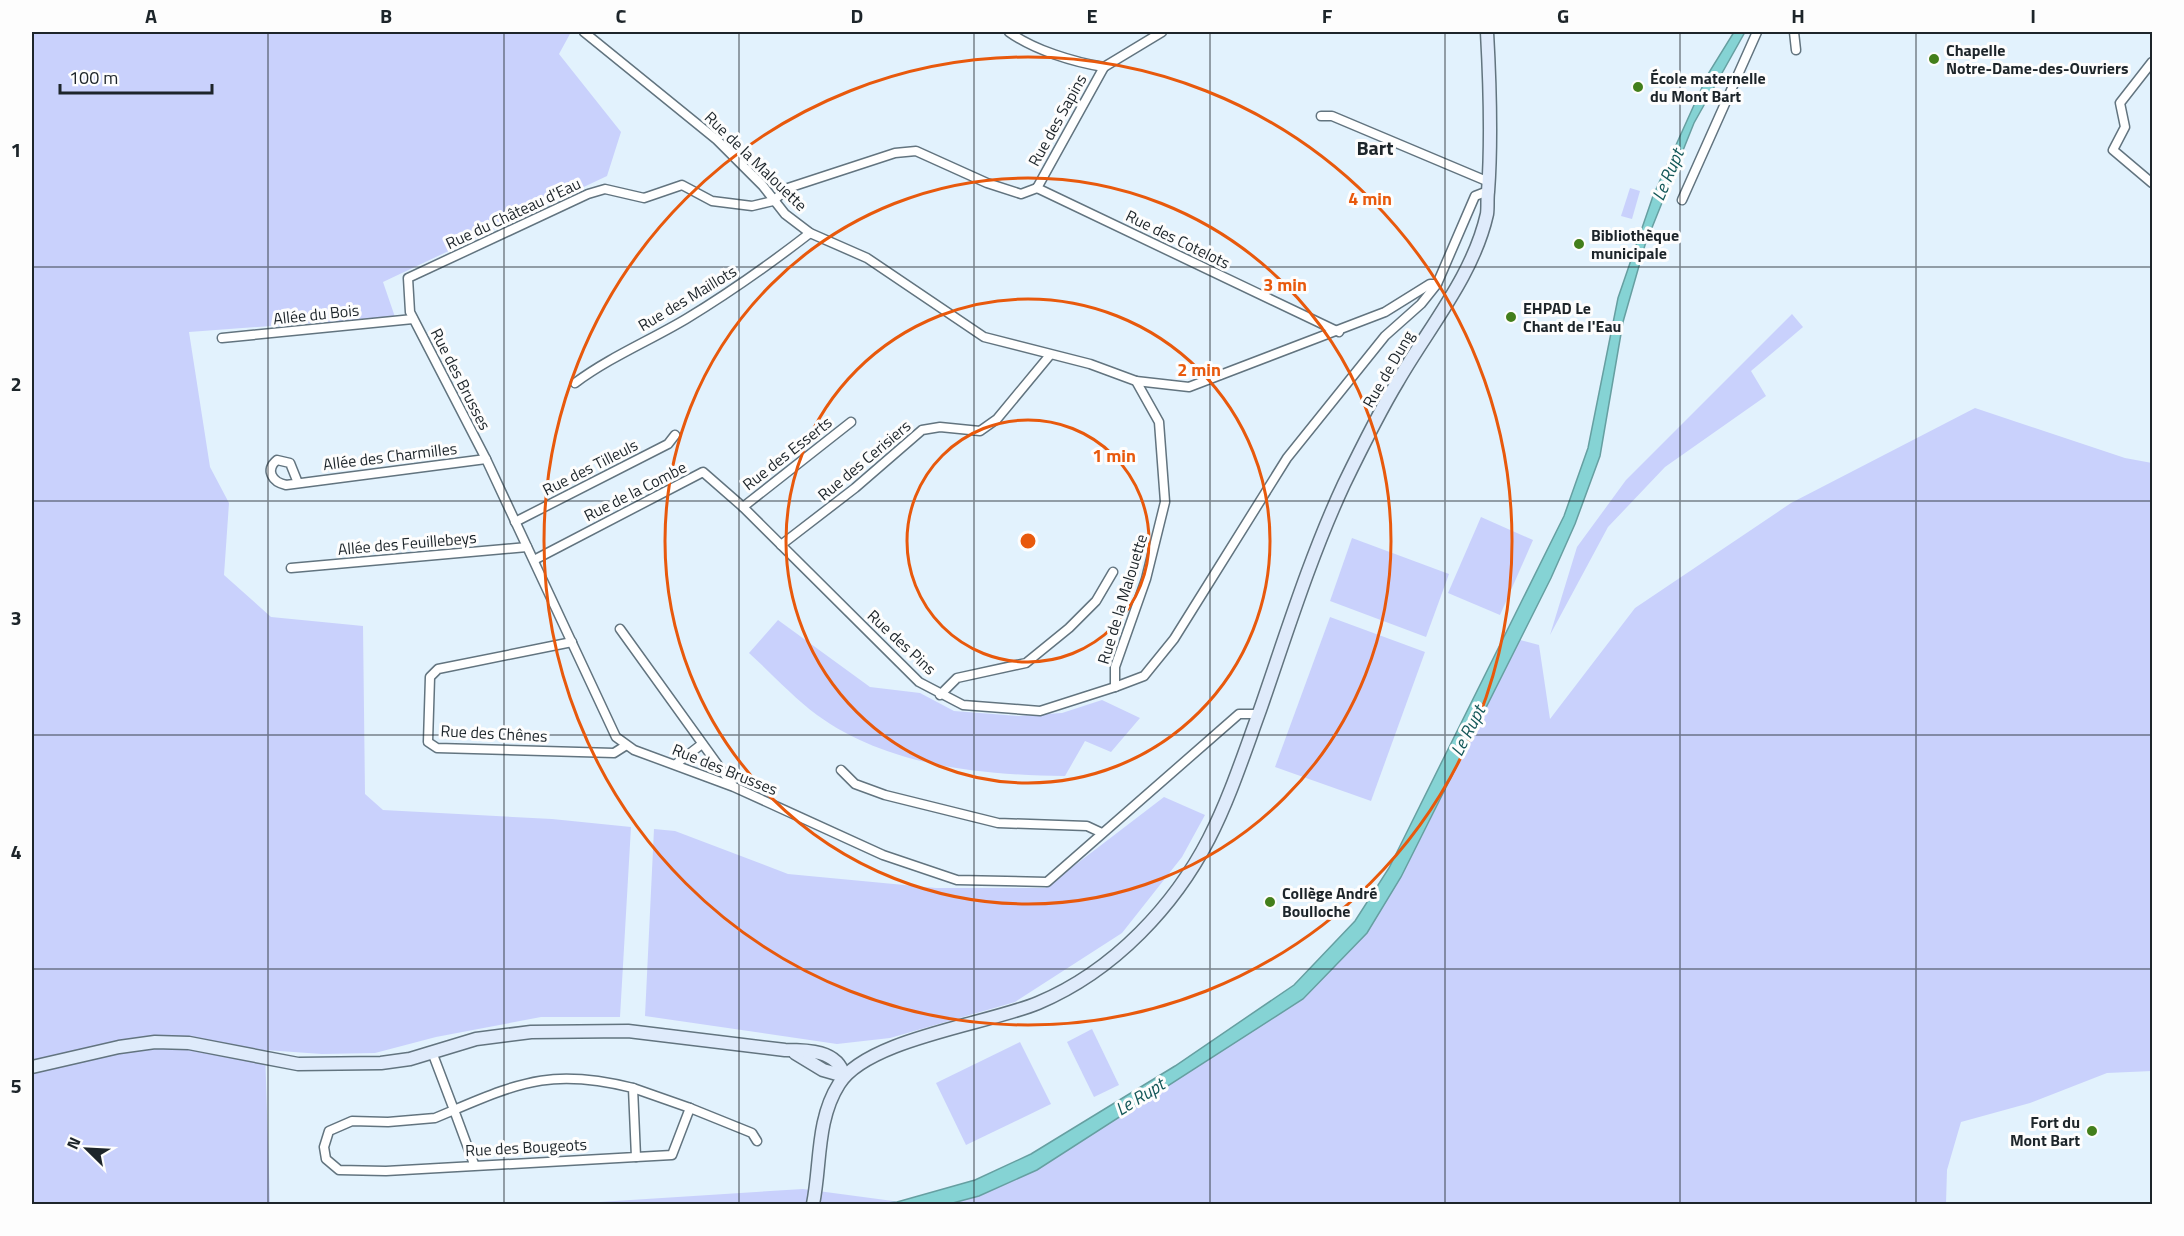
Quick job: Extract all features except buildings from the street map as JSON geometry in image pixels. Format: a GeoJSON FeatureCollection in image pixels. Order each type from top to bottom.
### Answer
{"type":"FeatureCollection","features":[{"type":"Feature","properties":{"kind":"main road","name":"Rue de Dung"},"geometry":{"type":"LineString","coordinates":[[844,1076],[851,1069],[892,1048],[1037,1004],[1076,984],[1118,952],[1172,898],[1201,854],[1216,828],[1239,774],[1258,714],[1342,489],[1397,382],[1464,274],[1487,213],[1491,102],[1487,32]]}},
{"type":"Feature","properties":{"kind":"main road"},"geometry":{"type":"LineString","coordinates":[[32,1067],[75,1056],[154,1042],[189,1042],[298,1064],[381,1063],[495,1035],[617,1031],[785,1050],[806,1057],[834,1075],[844,1076],[827,1107],[814,1200]]}},
{"type":"Feature","properties":{"kind":"street","name":"Rue de la Malouette"},"geometry":{"type":"LineString","coordinates":[[584,32],[717,141],[763,186],[785,214],[810,233],[867,258],[984,337],[1090,364],[1136,381],[1159,422],[1165,502],[1146,579],[1115,668],[1115,687],[1144,676],[1174,639],[1287,459],[1384,336],[1421,304],[1437,284],[1475,196],[1488,186]]}},
{"type":"Feature","properties":{"kind":"street","name":"Rue des Sapins"},"geometry":{"type":"LineString","coordinates":[[1009,32],[1019,39],[1088,65],[1104,68]]}},
{"type":"Feature","properties":{"kind":"street","name":"Rue des Sapins"},"geometry":{"type":"LineString","coordinates":[[1037,188],[1104,68],[1162,32]]}},
{"type":"Feature","properties":{"kind":"street"},"geometry":{"type":"LineString","coordinates":[[1682,200],[1757,32]]}},
{"type":"Feature","properties":{"kind":"street"},"geometry":{"type":"LineString","coordinates":[[1794,32],[1796,50]]}},
{"type":"Feature","properties":{"kind":"street"},"geometry":{"type":"LineString","coordinates":[[2152,62],[2120,103],[2125,127],[2113,150],[2152,183]]}},
{"type":"Feature","properties":{"kind":"street"},"geometry":{"type":"LineString","coordinates":[[1321,116],[1332,116],[1488,186]]}},
{"type":"Feature","properties":{"kind":"street","name":"Rue du Château d'Eau"},"geometry":{"type":"LineString","coordinates":[[408,278],[605,189],[644,198],[682,185],[712,201],[752,206],[773,201],[788,188],[895,153],[916,151],[987,183],[1021,194],[1037,188]]}},
{"type":"Feature","properties":{"kind":"street","name":"Rue des Cotelots"},"geometry":{"type":"LineString","coordinates":[[1037,188],[1339,332]]}},
{"type":"Feature","properties":{"kind":"street","name":"Rue des Maillots"},"geometry":{"type":"LineString","coordinates":[[575,383],[594,369],[685,319],[768,266],[810,233]]}},
{"type":"Feature","properties":{"kind":"street","name":"Rue des Brusses"},"geometry":{"type":"LineString","coordinates":[[408,278],[410,312],[413,319],[486,459],[616,737],[625,746],[734,786],[882,855],[957,880],[1047,882],[1239,714],[1258,714]]}},
{"type":"Feature","properties":{"kind":"street"},"geometry":{"type":"LineString","coordinates":[[1136,381],[1189,387],[1339,332],[1385,312],[1430,284],[1437,284]]}},
{"type":"Feature","properties":{"kind":"street","name":"Allée du Bois"},"geometry":{"type":"LineString","coordinates":[[222,338],[413,319]]}},
{"type":"Feature","properties":{"kind":"street","name":"Rue des Cerisiers"},"geometry":{"type":"LineString","coordinates":[[781,545],[855,488],[922,429],[940,427],[980,431],[997,419],[1050,354]]}},
{"type":"Feature","properties":{"kind":"street","name":"Rue des Esserts"},"geometry":{"type":"LineString","coordinates":[[743,507],[851,422]]}},
{"type":"Feature","properties":{"kind":"street","name":"Rue des Tilleuls"},"geometry":{"type":"LineString","coordinates":[[515,522],[669,444],[675,435]]}},
{"type":"Feature","properties":{"kind":"street","name":"Allée des Charmilles"},"geometry":{"type":"LineString","coordinates":[[298,483],[486,459]]}},
{"type":"Feature","properties":{"kind":"street","name":"Rue de la Combe"},"geometry":{"type":"LineString","coordinates":[[534,560],[703,472],[743,507]]}},
{"type":"Feature","properties":{"kind":"street","name":"Rue des Pins"},"geometry":{"type":"LineString","coordinates":[[743,507],[919,682],[940,694],[963,705],[1040,711],[1115,687]]}},
{"type":"Feature","properties":{"kind":"street","name":"Allée des Feuillebeys"},"geometry":{"type":"LineString","coordinates":[[291,568],[527,547]]}},
{"type":"Feature","properties":{"kind":"street"},"geometry":{"type":"LineString","coordinates":[[940,694],[957,678],[1026,663],[1069,628],[1096,601],[1113,572]]}},
{"type":"Feature","properties":{"kind":"street"},"geometry":{"type":"LineString","coordinates":[[620,629],[734,786]]}},
{"type":"Feature","properties":{"kind":"street","name":"Rue des Chênes"},"geometry":{"type":"LineString","coordinates":[[572,642],[438,669],[430,677],[428,742],[437,748],[614,753],[625,746]]}},
{"type":"Feature","properties":{"kind":"street"},"geometry":{"type":"LineString","coordinates":[[676,764],[702,744]]}},
{"type":"Feature","properties":{"kind":"street"},"geometry":{"type":"LineString","coordinates":[[841,770],[855,784],[885,795],[987,820],[1087,826],[1102,833]]}},
{"type":"Feature","properties":{"kind":"street"},"geometry":{"type":"LineString","coordinates":[[432,1052],[474,1164]]}},
{"type":"Feature","properties":{"kind":"street","name":"Rue des Bougeots"},"geometry":{"type":"LineString","coordinates":[[690,1108],[672,1155],[474,1164],[386,1171],[339,1170],[326,1159],[324,1147],[329,1131],[352,1121],[388,1122],[435,1118],[500,1090],[546,1078],[596,1079],[633,1088],[690,1108],[752,1133],[757,1141]]}},
{"type":"Feature","properties":{"kind":"street"},"geometry":{"type":"LineString","coordinates":[[633,1088],[636,1157]]}},
{"type":"Feature","properties":{"kind":"shaded area"},"geometry":{"type":"Polygon","coordinates":[[[32,32],[571,32],[559,54],[621,132],[607,176],[383,282],[395,317],[189,332],[210,467],[229,503],[224,575],[271,617],[363,626],[365,794],[383,810],[552,819],[631,827],[620,1017],[541,1017],[436,1037],[375,1053],[322,1054],[265,1050],[270,1204],[32,1204],[32,32]]]}},
{"type":"Feature","properties":{"kind":"shaded area"},"geometry":{"type":"Polygon","coordinates":[[[1630,188],[1640,191],[1632,219],[1621,216],[1630,188]]]}},
{"type":"Feature","properties":{"kind":"shaded area"},"geometry":{"type":"Polygon","coordinates":[[[1792,314],[1803,327],[1751,371],[1766,396],[1665,467],[1608,527],[1550,635],[1577,547],[1626,480],[1792,314]]]}},
{"type":"Feature","properties":{"kind":"shaded area"},"geometry":{"type":"Polygon","coordinates":[[[1975,408],[2125,458],[2152,463],[2152,1071],[2107,1073],[2030,1103],[1961,1122],[1947,1170],[1946,1204],[568,1204],[803,1189],[908,1203],[1034,1164],[1287,1003],[1368,927],[1422,836],[1520,640],[1539,645],[1550,719],[1635,608],[1791,503],[1975,408]]]}},
{"type":"Feature","properties":{"kind":"shaded area"},"geometry":{"type":"Polygon","coordinates":[[[1481,517],[1533,540],[1500,615],[1448,593],[1481,517]]]}},
{"type":"Feature","properties":{"kind":"shaded area"},"geometry":{"type":"Polygon","coordinates":[[[1352,538],[1449,574],[1426,637],[1330,601],[1352,538]]]}},
{"type":"Feature","properties":{"kind":"shaded area"},"geometry":{"type":"Polygon","coordinates":[[[1330,617],[1425,652],[1371,801],[1275,767],[1330,617]]]}},
{"type":"Feature","properties":{"kind":"shaded area"},"geometry":{"type":"Polygon","coordinates":[[[778,620],[870,687],[920,693],[954,711],[1018,716],[1062,713],[1102,700],[1140,718],[1111,752],[1085,741],[1065,776],[968,770],[904,756],[873,746],[817,715],[749,653],[778,620]]]}},
{"type":"Feature","properties":{"kind":"shaded area"},"geometry":{"type":"Polygon","coordinates":[[[1164,797],[1205,815],[1182,857],[1122,933],[1015,1002],[890,1038],[837,1044],[645,1016],[654,829],[675,831],[788,874],[936,888],[1045,888],[1164,797]]]}},
{"type":"Feature","properties":{"kind":"shaded area"},"geometry":{"type":"Polygon","coordinates":[[[1092,1029],[1119,1085],[1094,1097],[1067,1042],[1092,1029]]]}},
{"type":"Feature","properties":{"kind":"shaded area"},"geometry":{"type":"Polygon","coordinates":[[[1020,1042],[1051,1104],[966,1145],[936,1083],[1020,1042]]]}},
{"type":"Feature","properties":{"kind":"water","name":"Le Rupt"},"geometry":{"type":"Polygon","coordinates":[[[1734,32],[1745,32],[1694,123],[1645,245],[1623,322],[1600,456],[1575,524],[1551,578],[1401,877],[1367,933],[1303,999],[1037,1170],[979,1196],[949,1204],[876,1204],[897,1202],[975,1180],[1031,1154],[1175,1066],[1294,985],[1355,921],[1389,868],[1564,516],[1588,448],[1618,298],[1653,196],[1708,74],[1734,32]]]}},
{"type":"Feature","properties":{"kind":"place","name":"Chapelle Notre-Dame-des-Ouvriers"},"geometry":{"type":"Point","coordinates":[1934,59]}},
{"type":"Feature","properties":{"kind":"place","name":"École maternelle du Mont Bart"},"geometry":{"type":"Point","coordinates":[1638,87]}},
{"type":"Feature","properties":{"kind":"place","name":"Bibliothèque municipale"},"geometry":{"type":"Point","coordinates":[1579,244]}},
{"type":"Feature","properties":{"kind":"place","name":"EHPAD Le Chant de l'Eau"},"geometry":{"type":"Point","coordinates":[1511,317]}},
{"type":"Feature","properties":{"kind":"place","name":"Collège André Boulloche"},"geometry":{"type":"Point","coordinates":[1270,902]}},
{"type":"Feature","properties":{"kind":"place","name":"Fort du Mont Bart"},"geometry":{"type":"Point","coordinates":[2092,1131]}},
{"type":"Feature","properties":{"kind":"district","name":"Bart"},"geometry":{"type":"Point","coordinates":[1375,148]}}]}
